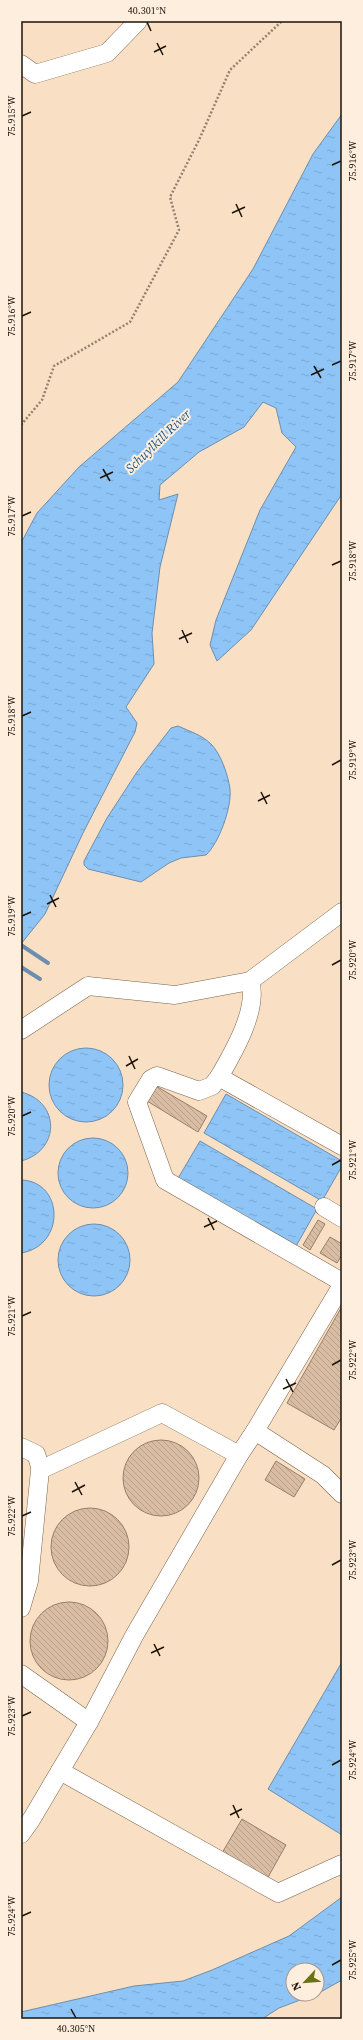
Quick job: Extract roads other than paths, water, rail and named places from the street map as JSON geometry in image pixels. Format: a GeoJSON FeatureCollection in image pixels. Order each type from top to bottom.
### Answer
{"type":"FeatureCollection","features":[{"type":"Feature","properties":{"kind":"lane"},"geometry":{"type":"LineString","coordinates":[[21,64],[35,74],[107,53],[138,21]]}},
{"type":"Feature","properties":{"kind":"lane"},"geometry":{"type":"LineString","coordinates":[[21,1030],[88,986],[175,996],[250,981],[342,912]]}},
{"type":"Feature","properties":{"kind":"lane"},"geometry":{"type":"LineString","coordinates":[[21,1834],[31,1820],[89,1722],[134,1636],[239,1455],[255,1431],[342,1284],[165,1180],[137,1102],[151,1078],[157,1076],[199,1090],[212,1086],[236,1049],[246,1024],[253,990],[250,981]]}},
{"type":"Feature","properties":{"kind":"lane"},"geometry":{"type":"LineString","coordinates":[[219,1077],[342,1146]]}},
{"type":"Feature","properties":{"kind":"lane"},"geometry":{"type":"LineString","coordinates":[[324,1207],[342,1218]]}},
{"type":"Feature","properties":{"kind":"lane"},"geometry":{"type":"LineString","coordinates":[[41,1469],[162,1413],[239,1455]]}},
{"type":"Feature","properties":{"kind":"lane"},"geometry":{"type":"LineString","coordinates":[[255,1431],[323,1475],[342,1494]]}},
{"type":"Feature","properties":{"kind":"lane"},"geometry":{"type":"LineString","coordinates":[[21,1447],[36,1454],[41,1469],[29,1581],[21,1608]]}},
{"type":"Feature","properties":{"kind":"lane"},"geometry":{"type":"LineString","coordinates":[[21,1674],[89,1722]]}},
{"type":"Feature","properties":{"kind":"lane"},"geometry":{"type":"LineString","coordinates":[[60,1770],[278,1893],[342,1864]]}},
{"type":"Feature","properties":{"kind":"water","name":"Schuylkill River"},"geometry":{"type":"Polygon","coordinates":[[[342,114],[342,494],[251,630],[217,661],[210,645],[216,620],[260,510],[296,447],[282,433],[276,408],[263,402],[244,427],[199,452],[160,485],[159,500],[178,494],[160,567],[152,633],[154,664],[126,707],[137,723],[135,732],[83,833],[45,914],[21,944],[21,543],[37,513],[79,467],[178,382],[253,269],[313,154],[342,114]]]}},
{"type":"Feature","properties":{"kind":"water"},"geometry":{"type":"Polygon","coordinates":[[[178,726],[200,736],[215,748],[228,777],[230,789],[229,805],[224,824],[216,842],[206,855],[181,858],[169,863],[141,882],[88,869],[84,865],[84,861],[107,818],[137,772],[171,728],[178,726]]]}},
{"type":"Feature","properties":{"kind":"water"},"geometry":{"type":"Polygon","coordinates":[[[79,1048],[93,1048],[107,1054],[117,1064],[123,1078],[123,1092],[117,1106],[107,1116],[93,1122],[79,1122],[65,1116],[55,1106],[49,1092],[49,1078],[55,1064],[65,1054],[79,1048]]]}},
{"type":"Feature","properties":{"kind":"water"},"geometry":{"type":"Polygon","coordinates":[[[21,1092],[34,1097],[43,1106],[49,1116],[51,1126],[49,1137],[43,1147],[34,1156],[21,1161],[21,1092]]]}},
{"type":"Feature","properties":{"kind":"water"},"geometry":{"type":"Polygon","coordinates":[[[226,1094],[342,1161],[342,1166],[322,1201],[204,1133],[226,1094]]]}},
{"type":"Feature","properties":{"kind":"water"},"geometry":{"type":"Polygon","coordinates":[[[93,1138],[106,1141],[118,1148],[125,1160],[128,1173],[125,1186],[118,1198],[106,1205],[93,1208],[80,1205],[68,1198],[61,1186],[58,1173],[61,1160],[68,1148],[80,1141],[93,1138]]]}},
{"type":"Feature","properties":{"kind":"water"},"geometry":{"type":"Polygon","coordinates":[[[200,1141],[317,1209],[295,1248],[177,1180],[200,1141]]]}},
{"type":"Feature","properties":{"kind":"water"},"geometry":{"type":"Polygon","coordinates":[[[21,1180],[35,1183],[45,1191],[52,1202],[54,1214],[52,1227],[46,1239],[36,1248],[21,1253],[21,1180]]]}},
{"type":"Feature","properties":{"kind":"water"},"geometry":{"type":"Polygon","coordinates":[[[94,1224],[114,1230],[124,1240],[130,1260],[124,1280],[114,1290],[94,1296],[74,1290],[64,1280],[58,1260],[64,1240],[74,1230],[94,1224]]]}},
{"type":"Feature","properties":{"kind":"water"},"geometry":{"type":"Polygon","coordinates":[[[342,1662],[342,1835],[268,1789],[342,1662]]]}},
{"type":"Feature","properties":{"kind":"water"},"geometry":{"type":"Polygon","coordinates":[[[342,1897],[342,1980],[325,1990],[325,1962],[285,1962],[285,2002],[295,2002],[279,2008],[262,2019],[21,2019],[21,2012],[134,1986],[183,1981],[212,1970],[289,1936],[342,1897]]]}},
{"type":"Feature","properties":{"kind":"waterway"},"geometry":{"type":"LineString","coordinates":[[21,945],[48,963]]}},
{"type":"Feature","properties":{"kind":"waterway"},"geometry":{"type":"LineString","coordinates":[[21,967],[40,979]]}}]}
